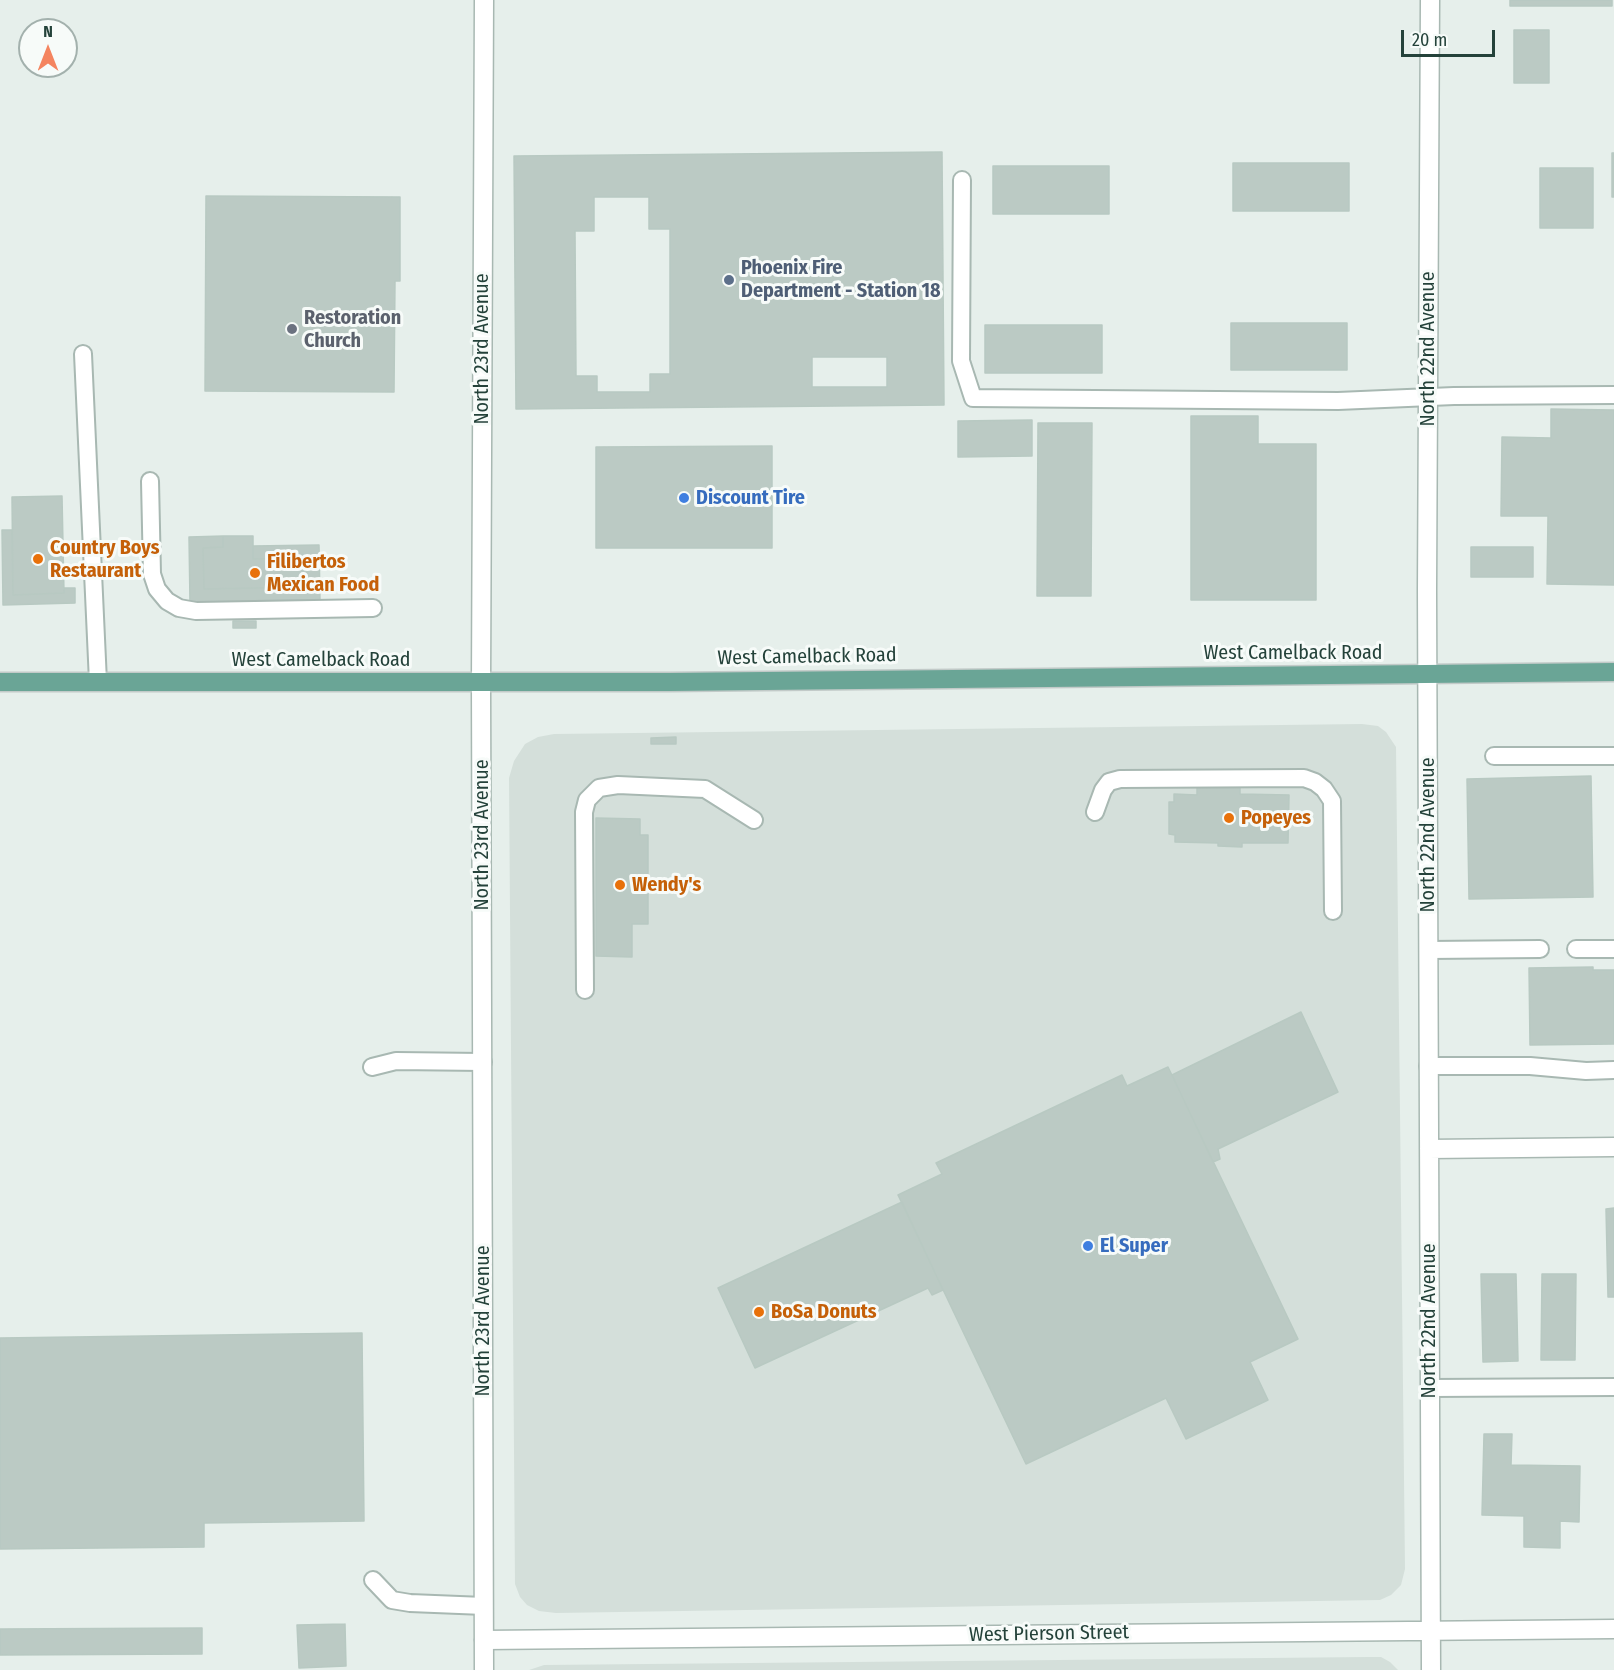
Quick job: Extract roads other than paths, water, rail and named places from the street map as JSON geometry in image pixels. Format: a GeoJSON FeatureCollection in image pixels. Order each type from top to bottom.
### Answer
{"type":"FeatureCollection","features":[{"type":"Feature","properties":{"kind":"main road","name":"West Camelback Road"},"geometry":{"type":"LineString","coordinates":[[0,682],[481,683],[1614,672]]}},
{"type":"Feature","properties":{"kind":"street","name":"North 23rd Avenue"},"geometry":{"type":"LineString","coordinates":[[484,0],[481,683],[484,1670]]}},
{"type":"Feature","properties":{"kind":"street","name":"North 22nd Avenue"},"geometry":{"type":"LineString","coordinates":[[1430,0],[1427,674],[1431,1670]]}},
{"type":"Feature","properties":{"kind":"street"},"geometry":{"type":"LineString","coordinates":[[1429,1149],[1614,1147]]}},
{"type":"Feature","properties":{"kind":"street","name":"West Pierson Street"},"geometry":{"type":"LineString","coordinates":[[484,1640],[1614,1629]]}},
{"type":"Feature","properties":{"kind":"lane"},"geometry":{"type":"LineString","coordinates":[[962,180],[961,361],[973,398],[1338,400],[1614,395]]}},
{"type":"Feature","properties":{"kind":"lane"},"geometry":{"type":"LineString","coordinates":[[82,354],[98,682]]}},
{"type":"Feature","properties":{"kind":"lane"},"geometry":{"type":"LineString","coordinates":[[150,481],[152,573],[156,589],[167,601],[178,608],[196,611],[373,608]]}},
{"type":"Feature","properties":{"kind":"lane"},"geometry":{"type":"LineString","coordinates":[[1494,756],[1614,756]]}},
{"type":"Feature","properties":{"kind":"lane"},"geometry":{"type":"LineString","coordinates":[[1095,812],[1103,790],[1109,782],[1120,778],[1304,778],[1315,782],[1324,789],[1332,801],[1333,911]]}},
{"type":"Feature","properties":{"kind":"lane"},"geometry":{"type":"LineString","coordinates":[[585,990],[584,812],[587,800],[599,788],[618,785],[705,789],[754,820]]}},
{"type":"Feature","properties":{"kind":"lane"},"geometry":{"type":"LineString","coordinates":[[1576,949],[1614,948]]}},
{"type":"Feature","properties":{"kind":"lane"},"geometry":{"type":"LineString","coordinates":[[1428,950],[1540,949]]}},
{"type":"Feature","properties":{"kind":"lane"},"geometry":{"type":"LineString","coordinates":[[372,1067],[396,1061],[483,1062]]}},
{"type":"Feature","properties":{"kind":"lane"},"geometry":{"type":"LineString","coordinates":[[1428,1066],[1530,1066],[1586,1071],[1614,1070]]}},
{"type":"Feature","properties":{"kind":"lane"},"geometry":{"type":"LineString","coordinates":[[1430,1388],[1614,1387]]}},
{"type":"Feature","properties":{"kind":"lane"},"geometry":{"type":"LineString","coordinates":[[373,1580],[392,1600],[410,1603],[484,1606]]}},
{"type":"Feature","properties":{"kind":"place","name":"Phoenix Fire Department - Station 18"},"geometry":{"type":"Point","coordinates":[729,280]}},
{"type":"Feature","properties":{"kind":"place","name":"Restoration Church"},"geometry":{"type":"Point","coordinates":[292,329]}},
{"type":"Feature","properties":{"kind":"place","name":"Discount Tire"},"geometry":{"type":"Point","coordinates":[684,498]}},
{"type":"Feature","properties":{"kind":"place","name":"Country Boys Restaurant"},"geometry":{"type":"Point","coordinates":[38,559]}},
{"type":"Feature","properties":{"kind":"place","name":"Filibertos Mexican Food"},"geometry":{"type":"Point","coordinates":[255,573]}},
{"type":"Feature","properties":{"kind":"place","name":"Popeyes"},"geometry":{"type":"Point","coordinates":[1229,818]}},
{"type":"Feature","properties":{"kind":"place","name":"Wendy's"},"geometry":{"type":"Point","coordinates":[620,885]}},
{"type":"Feature","properties":{"kind":"place","name":"El Super"},"geometry":{"type":"Point","coordinates":[1088,1246]}},
{"type":"Feature","properties":{"kind":"place","name":"BoSa Donuts"},"geometry":{"type":"Point","coordinates":[759,1312]}}]}
